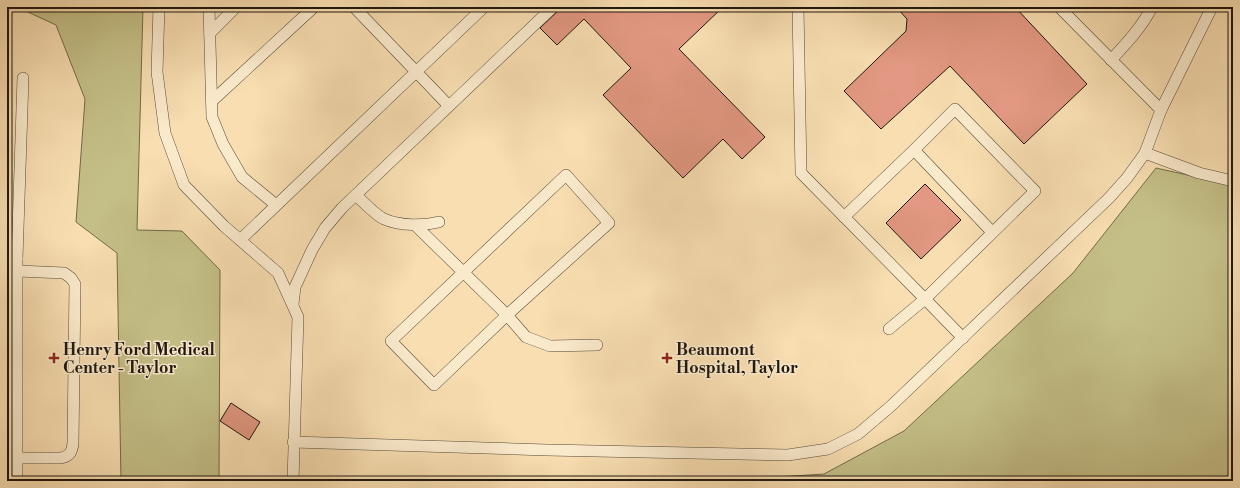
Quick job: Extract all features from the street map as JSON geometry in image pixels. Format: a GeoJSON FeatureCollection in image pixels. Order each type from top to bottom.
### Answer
{"type":"FeatureCollection","features":[{"type":"Feature","properties":{"kind":"lane"},"geometry":{"type":"LineString","coordinates":[[159,7],[158,72],[165,133],[184,184],[224,226],[278,273],[298,316],[293,481]]}},
{"type":"Feature","properties":{"kind":"lane"},"geometry":{"type":"LineString","coordinates":[[209,7],[212,117],[223,144],[242,177],[276,205]]}},
{"type":"Feature","properties":{"kind":"lane"},"geometry":{"type":"LineString","coordinates":[[210,33],[236,7]]}},
{"type":"Feature","properties":{"kind":"lane"},"geometry":{"type":"LineString","coordinates":[[212,101],[314,7]]}},
{"type":"Feature","properties":{"kind":"lane"},"geometry":{"type":"LineString","coordinates":[[354,7],[449,106]]}},
{"type":"Feature","properties":{"kind":"lane"},"geometry":{"type":"LineString","coordinates":[[240,240],[484,7]]}},
{"type":"Feature","properties":{"kind":"lane"},"geometry":{"type":"LineString","coordinates":[[293,305],[295,287],[312,250],[325,228],[342,208],[553,7]]}},
{"type":"Feature","properties":{"kind":"lane"},"geometry":{"type":"LineString","coordinates":[[798,7],[801,173],[963,338]]}},
{"type":"Feature","properties":{"kind":"lane"},"geometry":{"type":"LineString","coordinates":[[1111,60],[1149,14],[1152,7]]}},
{"type":"Feature","properties":{"kind":"lane"},"geometry":{"type":"LineString","coordinates":[[293,442],[547,450],[788,455],[828,449],[858,434],[891,406],[1109,198],[1127,178],[1145,153],[1160,110],[1212,7]]}},
{"type":"Feature","properties":{"kind":"lane"},"geometry":{"type":"LineString","coordinates":[[1062,8],[1160,110]]}},
{"type":"Feature","properties":{"kind":"lane"},"geometry":{"type":"LineString","coordinates":[[17,481],[12,459],[18,271],[12,259],[23,78]]}},
{"type":"Feature","properties":{"kind":"lane"},"geometry":{"type":"LineString","coordinates":[[844,218],[955,109],[1035,191],[925,299],[889,330]]}},
{"type":"Feature","properties":{"kind":"lane"},"geometry":{"type":"LineString","coordinates":[[914,150],[992,232]]}},
{"type":"Feature","properties":{"kind":"lane"},"geometry":{"type":"LineString","coordinates":[[1145,153],[1199,173],[1233,181]]}},
{"type":"Feature","properties":{"kind":"lane"},"geometry":{"type":"LineString","coordinates":[[566,175],[609,223],[507,315],[434,385],[391,341],[463,272],[566,175]]}},
{"type":"Feature","properties":{"kind":"lane"},"geometry":{"type":"LineString","coordinates":[[356,195],[383,219],[409,225],[439,222]]}},
{"type":"Feature","properties":{"kind":"lane"},"geometry":{"type":"LineString","coordinates":[[415,225],[507,315],[526,336],[550,346],[597,345]]}},
{"type":"Feature","properties":{"kind":"lane"},"geometry":{"type":"LineString","coordinates":[[12,459],[68,457],[72,451],[73,443],[75,284],[71,278],[64,273],[18,271]]}},
{"type":"Feature","properties":{"kind":"shaded area"},"geometry":{"type":"Polygon","coordinates":[[[17,7],[143,7],[137,230],[182,231],[220,270],[219,481],[121,481],[117,253],[76,222],[85,99],[56,25],[17,7]]]}},
{"type":"Feature","properties":{"kind":"shaded area"},"geometry":{"type":"Polygon","coordinates":[[[1156,168],[1233,185],[1233,481],[613,481],[618,478],[746,479],[824,474],[904,431],[1073,273],[1156,168]]]}},
{"type":"Feature","properties":{"kind":"building"},"geometry":{"type":"Polygon","coordinates":[[[418,7],[426,7],[422,11],[418,7]]]}},
{"type":"Feature","properties":{"kind":"building"},"geometry":{"type":"Polygon","coordinates":[[[562,7],[723,7],[679,49],[765,137],[742,159],[723,139],[683,178],[603,95],[631,68],[584,19],[557,45],[540,28],[562,7]]]}},
{"type":"Feature","properties":{"kind":"building"},"geometry":{"type":"Polygon","coordinates":[[[896,7],[1015,7],[1087,84],[1024,144],[950,66],[881,129],[844,91],[906,31],[907,19],[896,7]]]}},
{"type":"Feature","properties":{"kind":"building"},"geometry":{"type":"Polygon","coordinates":[[[925,184],[961,220],[921,259],[886,223],[925,184]]]}},
{"type":"Feature","properties":{"kind":"building"},"geometry":{"type":"Polygon","coordinates":[[[231,403],[260,422],[249,440],[220,421],[231,403]]]}},
{"type":"Feature","properties":{"kind":"place","name":"Henry Ford Medical Center - Taylor"},"geometry":{"type":"Point","coordinates":[54,358]}},
{"type":"Feature","properties":{"kind":"place","name":"Beaumont Hospital, Taylor"},"geometry":{"type":"Point","coordinates":[667,358]}}]}
